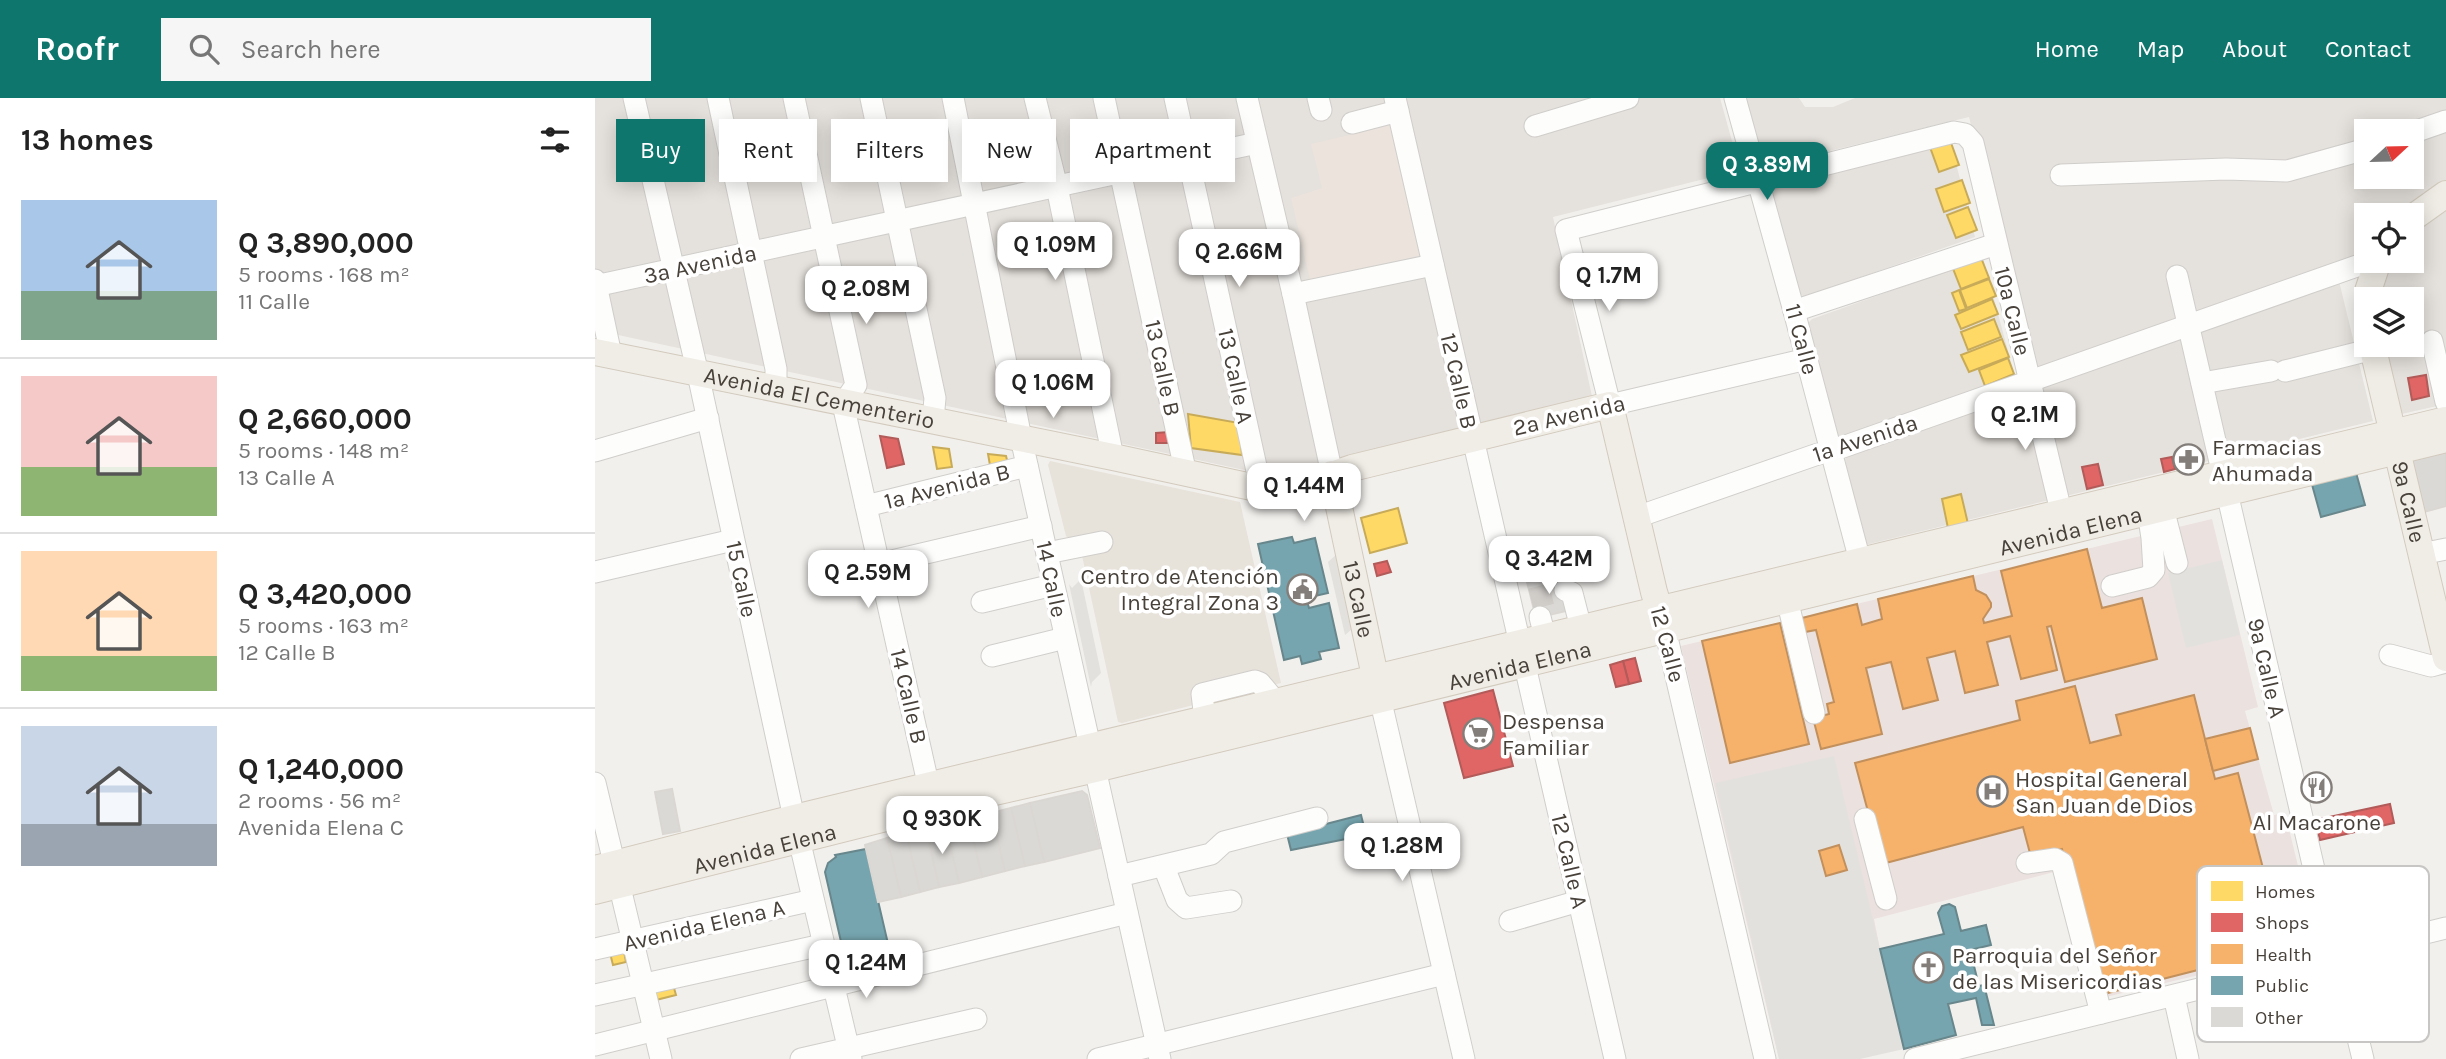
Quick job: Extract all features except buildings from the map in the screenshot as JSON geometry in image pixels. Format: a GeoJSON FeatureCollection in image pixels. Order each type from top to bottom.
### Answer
{"type":"FeatureCollection","features":[{"type":"Feature","properties":{"kind":"main road"},"geometry":{"type":"LineString","coordinates":[[2424,210],[2446,194]]}},
{"type":"Feature","properties":{"kind":"main road","name":"Avenida El Cementerio"},"geometry":{"type":"LineString","coordinates":[[603,354],[1272,490],[1339,511]]}},
{"type":"Feature","properties":{"kind":"main road","name":"9a Calle"},"geometry":{"type":"LineString","coordinates":[[2375,357],[2395,441],[2433,552],[2445,656]]}},
{"type":"Feature","properties":{"kind":"main road","name":"2a Avenida"},"geometry":{"type":"LineString","coordinates":[[1332,474],[1610,405]]}},
{"type":"Feature","properties":{"kind":"main road","name":"12 Calle"},"geometry":{"type":"LineString","coordinates":[[1610,405],[1662,619]]}},
{"type":"Feature","properties":{"kind":"main road","name":"Avenida Elena"},"geometry":{"type":"LineString","coordinates":[[606,877],[1378,688],[1529,627],[1662,619],[2395,441],[2446,420]]}},
{"type":"Feature","properties":{"kind":"main road","name":"Avenida Elena"},"geometry":{"type":"LineString","coordinates":[[2395,441],[2446,439]]}},
{"type":"Feature","properties":{"kind":"main road"},"geometry":{"type":"LineString","coordinates":[[1272,490],[1332,474]]}},
{"type":"Feature","properties":{"kind":"main road","name":"13 Calle"},"geometry":{"type":"LineString","coordinates":[[1332,474],[1378,688]]}},
{"type":"Feature","properties":{"kind":"main road","name":"Avenida Elena"},"geometry":{"type":"LineString","coordinates":[[2064,522],[2155,510],[2223,484]]}},
{"type":"Feature","properties":{"kind":"main road","name":"Avenida Elena"},"geometry":{"type":"LineString","coordinates":[[1529,627],[1581,628],[1662,619],[1787,599],[1862,570]]}},
{"type":"Feature","properties":{"kind":"main road","name":"Avenida Elena"},"geometry":{"type":"LineString","coordinates":[[1092,758],[1205,719],[1276,702],[1378,688]]}},
{"type":"Feature","properties":{"kind":"street","name":"15 Calle"},"geometry":{"type":"LineString","coordinates":[[634,98],[849,1053]]}},
{"type":"Feature","properties":{"kind":"street"},"geometry":{"type":"LineString","coordinates":[[718,98],[753,253],[776,369],[776,390]]}},
{"type":"Feature","properties":{"kind":"street"},"geometry":{"type":"LineString","coordinates":[[794,98],[856,385],[843,404]]}},
{"type":"Feature","properties":{"kind":"street"},"geometry":{"type":"LineString","coordinates":[[871,98],[935,398],[933,420]]}},
{"type":"Feature","properties":{"kind":"street","name":"14 Calle"},"geometry":{"type":"LineString","coordinates":[[953,98],[1027,466],[1159,1052]]}},
{"type":"Feature","properties":{"kind":"street"},"geometry":{"type":"LineString","coordinates":[[1035,98],[1057,187],[1113,457]]}},
{"type":"Feature","properties":{"kind":"street","name":"13 Calle B"},"geometry":{"type":"LineString","coordinates":[[1104,98],[1109,119]]}},
{"type":"Feature","properties":{"kind":"street","name":"13 Calle A"},"geometry":{"type":"LineString","coordinates":[[1175,98],[1180,119]]}},
{"type":"Feature","properties":{"kind":"street","name":"13 Calle"},"geometry":{"type":"LineString","coordinates":[[1247,98],[1332,474]]}},
{"type":"Feature","properties":{"kind":"street"},"geometry":{"type":"LineString","coordinates":[[1535,126],[1627,98]]}},
{"type":"Feature","properties":{"kind":"street","name":"11 Calle"},"geometry":{"type":"LineString","coordinates":[[1735,98],[1832,450],[1862,570]]}},
{"type":"Feature","properties":{"kind":"street"},"geometry":{"type":"LineString","coordinates":[[1352,123],[1396,104]]}},
{"type":"Feature","properties":{"kind":"street","name":"12 Calle B"},"geometry":{"type":"LineString","coordinates":[[1396,104],[1472,438],[1529,627]]}},
{"type":"Feature","properties":{"kind":"street"},"geometry":{"type":"LineString","coordinates":[[2424,129],[2446,121]]}},
{"type":"Feature","properties":{"kind":"street","name":"10a Calle"},"geometry":{"type":"LineString","coordinates":[[1759,183],[1954,132],[1965,134],[1973,143],[2064,522]]}},
{"type":"Feature","properties":{"kind":"street","name":"3a Avenida"},"geometry":{"type":"LineString","coordinates":[[1235,148],[1257,143]]}},
{"type":"Feature","properties":{"kind":"street"},"geometry":{"type":"LineString","coordinates":[[2061,175],[2226,169],[2287,171],[2354,152]]}},
{"type":"Feature","properties":{"kind":"street","name":"3a Avenida"},"geometry":{"type":"LineString","coordinates":[[595,284],[674,270],[1080,182]]}},
{"type":"Feature","properties":{"kind":"street","name":"13 Calle B"},"geometry":{"type":"LineString","coordinates":[[1123,182],[1186,474]]}},
{"type":"Feature","properties":{"kind":"street","name":"13 Calle A"},"geometry":{"type":"LineString","coordinates":[[1195,182],[1272,490]]}},
{"type":"Feature","properties":{"kind":"street","name":"12 Calle"},"geometry":{"type":"LineString","coordinates":[[1610,405],[1566,230],[1647,208],[1759,183]]}},
{"type":"Feature","properties":{"kind":"street"},"geometry":{"type":"LineString","coordinates":[[1794,311],[1996,244]]}},
{"type":"Feature","properties":{"kind":"street"},"geometry":{"type":"LineString","coordinates":[[1293,294],[1433,265]]}},
{"type":"Feature","properties":{"kind":"street","name":"1a Avenida"},"geometry":{"type":"LineString","coordinates":[[1637,517],[2354,267]]}},
{"type":"Feature","properties":{"kind":"street","name":"9a Calle A"},"geometry":{"type":"LineString","coordinates":[[2177,276],[2313,866]]}},
{"type":"Feature","properties":{"kind":"street"},"geometry":{"type":"LineString","coordinates":[[595,284],[603,354]]}},
{"type":"Feature","properties":{"kind":"street"},"geometry":{"type":"LineString","coordinates":[[2433,341],[2446,402]]}},
{"type":"Feature","properties":{"kind":"street"},"geometry":{"type":"LineString","coordinates":[[2202,383],[2278,371],[2354,352]]}},
{"type":"Feature","properties":{"kind":"street","name":"2a Avenida"},"geometry":{"type":"LineString","coordinates":[[1610,405],[1807,359]]}},
{"type":"Feature","properties":{"kind":"street","name":"14 Calle B"},"geometry":{"type":"LineString","coordinates":[[843,404],[931,796]]}},
{"type":"Feature","properties":{"kind":"street"},"geometry":{"type":"LineString","coordinates":[[595,451],[708,418]]}},
{"type":"Feature","properties":{"kind":"street","name":"1a Avenida B"},"geometry":{"type":"LineString","coordinates":[[866,506],[1027,466]]}},
{"type":"Feature","properties":{"kind":"street"},"geometry":{"type":"LineString","coordinates":[[2155,510],[2177,563]]}},
{"type":"Feature","properties":{"kind":"street"},"geometry":{"type":"LineString","coordinates":[[2112,586],[2148,577],[2154,570],[2155,510]]}},
{"type":"Feature","properties":{"kind":"street"},"geometry":{"type":"LineString","coordinates":[[879,565],[1041,526]]}},
{"type":"Feature","properties":{"kind":"street"},"geometry":{"type":"LineString","coordinates":[[595,572],[733,540]]}},
{"type":"Feature","properties":{"kind":"street"},"geometry":{"type":"LineString","coordinates":[[1047,554],[1102,542]]}},
{"type":"Feature","properties":{"kind":"street"},"geometry":{"type":"LineString","coordinates":[[982,603],[1053,585]]}},
{"type":"Feature","properties":{"kind":"street"},"geometry":{"type":"LineString","coordinates":[[1565,590],[1572,593],[1581,628]]}},
{"type":"Feature","properties":{"kind":"street"},"geometry":{"type":"LineString","coordinates":[[1787,599],[1814,713]]}},
{"type":"Feature","properties":{"kind":"street","name":"12 Calle"},"geometry":{"type":"LineString","coordinates":[[1662,619],[1765,1059]]}},
{"type":"Feature","properties":{"kind":"street","name":"12 Calle A"},"geometry":{"type":"LineString","coordinates":[[1529,627],[1579,901],[1615,1059]]}},
{"type":"Feature","properties":{"kind":"street"},"geometry":{"type":"LineString","coordinates":[[992,656],[1065,638]]}},
{"type":"Feature","properties":{"kind":"street"},"geometry":{"type":"LineString","coordinates":[[2390,655],[2414,660],[2445,656]]}},
{"type":"Feature","properties":{"kind":"street","name":"13 Calle"},"geometry":{"type":"LineString","coordinates":[[1378,688],[1464,1059]]}},
{"type":"Feature","properties":{"kind":"street"},"geometry":{"type":"LineString","coordinates":[[595,783],[606,877],[633,940],[661,1059]]}},
{"type":"Feature","properties":{"kind":"street"},"geometry":{"type":"LineString","coordinates":[[1119,876],[1211,854],[1224,842],[1317,818]]}},
{"type":"Feature","properties":{"kind":"street"},"geometry":{"type":"LineString","coordinates":[[1865,819],[1886,898]]}},
{"type":"Feature","properties":{"kind":"street"},"geometry":{"type":"LineString","coordinates":[[2028,863],[2055,859],[2063,863],[2101,1013]]}},
{"type":"Feature","properties":{"kind":"street"},"geometry":{"type":"LineString","coordinates":[[1164,867],[1177,900],[1185,908],[1231,901]]}},
{"type":"Feature","properties":{"kind":"street","name":"Avenida Elena A"},"geometry":{"type":"LineString","coordinates":[[595,949],[813,900]]}},
{"type":"Feature","properties":{"kind":"street"},"geometry":{"type":"LineString","coordinates":[[1510,921],[1579,901]]}},
{"type":"Feature","properties":{"kind":"street"},"geometry":{"type":"LineString","coordinates":[[595,1045],[1127,914]]}},
{"type":"Feature","properties":{"kind":"street"},"geometry":{"type":"LineString","coordinates":[[2429,932],[2446,928]]}},
{"type":"Feature","properties":{"kind":"street"},"geometry":{"type":"LineString","coordinates":[[595,995],[823,945]]}},
{"type":"Feature","properties":{"kind":"street"},"geometry":{"type":"LineString","coordinates":[[1098,1059],[1159,1052],[1444,974]]}},
{"type":"Feature","properties":{"kind":"street"},"geometry":{"type":"LineString","coordinates":[[1915,1059],[1977,1052],[2101,1013],[2197,990]]}},
{"type":"Feature","properties":{"kind":"street"},"geometry":{"type":"LineString","coordinates":[[2174,996],[2188,1059]]}},
{"type":"Feature","properties":{"kind":"street"},"geometry":{"type":"LineString","coordinates":[[801,1059],[849,1053],[977,1019]]}},
{"type":"Feature","properties":{"kind":"street","name":"9a Calle A"},"geometry":{"type":"LineString","coordinates":[[2359,1042],[2363,1059]]}},
{"type":"Feature","properties":{"kind":"shaded area"},"geometry":{"type":"Polygon","coordinates":[[[595,98],[1720,98],[1740,170],[1553,217],[1593,401],[1277,477],[595,330],[595,98]]]}},
{"type":"Feature","properties":{"kind":"shaded area"},"geometry":{"type":"Polygon","coordinates":[[[1743,98],[1799,98],[1805,107],[1833,107],[1855,98],[2446,98],[2446,186],[2422,203],[2354,203],[2354,263],[2350,267],[2033,372],[1969,117],[1768,166],[1760,161],[1743,98]]]}},
{"type":"Feature","properties":{"kind":"shaded area"},"geometry":{"type":"Polygon","coordinates":[[[1391,125],[1422,255],[1310,280],[1291,198],[1322,188],[1311,144],[1391,125]]]}},
{"type":"Feature","properties":{"kind":"shaded area"},"geometry":{"type":"Polygon","coordinates":[[[1945,145],[1952,148],[1975,237],[1804,297],[1797,292],[1770,189],[1945,145]]]}},
{"type":"Feature","properties":{"kind":"shaded area"},"geometry":{"type":"Polygon","coordinates":[[[2446,210],[2446,404],[2397,415],[2383,357],[2424,357],[2424,287],[2382,287],[2387,273],[2424,273],[2424,225],[2446,210]]]}},
{"type":"Feature","properties":{"kind":"shaded area"},"geometry":{"type":"Polygon","coordinates":[[[1983,258],[2015,377],[1843,439],[1832,434],[1804,327],[1812,319],[1983,258]]]}},
{"type":"Feature","properties":{"kind":"shaded area"},"geometry":{"type":"Polygon","coordinates":[[[2339,281],[2354,343],[2354,357],[2357,357],[2373,421],[1865,545],[1845,459],[1853,452],[2339,281]]]}},
{"type":"Feature","properties":{"kind":"shaded area"},"geometry":{"type":"Polygon","coordinates":[[[1050,461],[1240,502],[1281,683],[1118,722],[1078,537],[1069,539],[1066,536],[1048,465],[1050,461]]]}},
{"type":"Feature","properties":{"kind":"shaded area","name":"Hospital General San Juan de Dios"},"geometry":{"type":"Polygon","coordinates":[[[2212,519],[2258,707],[2245,711],[2274,815],[2285,813],[2298,866],[2197,866],[2197,976],[2093,1000],[2058,871],[1874,919],[1880,949],[1860,1059],[1779,1059],[1681,646],[2212,519]]]}},
{"type":"Feature","properties":{"kind":"shaded area"},"geometry":{"type":"Polygon","coordinates":[[[1336,555],[1352,629],[1345,635],[1328,562],[1336,555]]]}},
{"type":"Feature","properties":{"kind":"shaded area"},"geometry":{"type":"Polygon","coordinates":[[[2222,560],[2240,635],[2186,648],[2168,573],[2222,560]]]}},
{"type":"Feature","properties":{"kind":"shaded area"},"geometry":{"type":"Polygon","coordinates":[[[1081,579],[1101,673],[1091,687],[1069,584],[1072,588],[1081,579]]]}},
{"type":"Feature","properties":{"kind":"shaded area"},"geometry":{"type":"Polygon","coordinates":[[[1834,756],[1904,1049],[1860,1059],[1779,1059],[1715,783],[1834,756]]]}},
{"type":"Feature","properties":{"kind":"tunnel"},"geometry":{"type":"LineString","coordinates":[[1531,599],[1565,590]]}},
{"type":"Feature","properties":{"kind":"place","name":"Farmacias Ahumada"},"geometry":{"type":"Point","coordinates":[2189,460]}},
{"type":"Feature","properties":{"kind":"place","name":"Centro de Atención Integral Zona 3"},"geometry":{"type":"Point","coordinates":[1302,589]}},
{"type":"Feature","properties":{"kind":"place","name":"Despensa Familiar"},"geometry":{"type":"Point","coordinates":[1479,734]}},
{"type":"Feature","properties":{"kind":"place","name":"Al Macarone"},"geometry":{"type":"Point","coordinates":[2317,788]}},
{"type":"Feature","properties":{"kind":"place","name":"Hospital General San Juan de Dios"},"geometry":{"type":"Point","coordinates":[1992,792]}},
{"type":"Feature","properties":{"kind":"place","name":"Parroquia del Señor de las Misericordias"},"geometry":{"type":"Point","coordinates":[1929,968]}}]}
